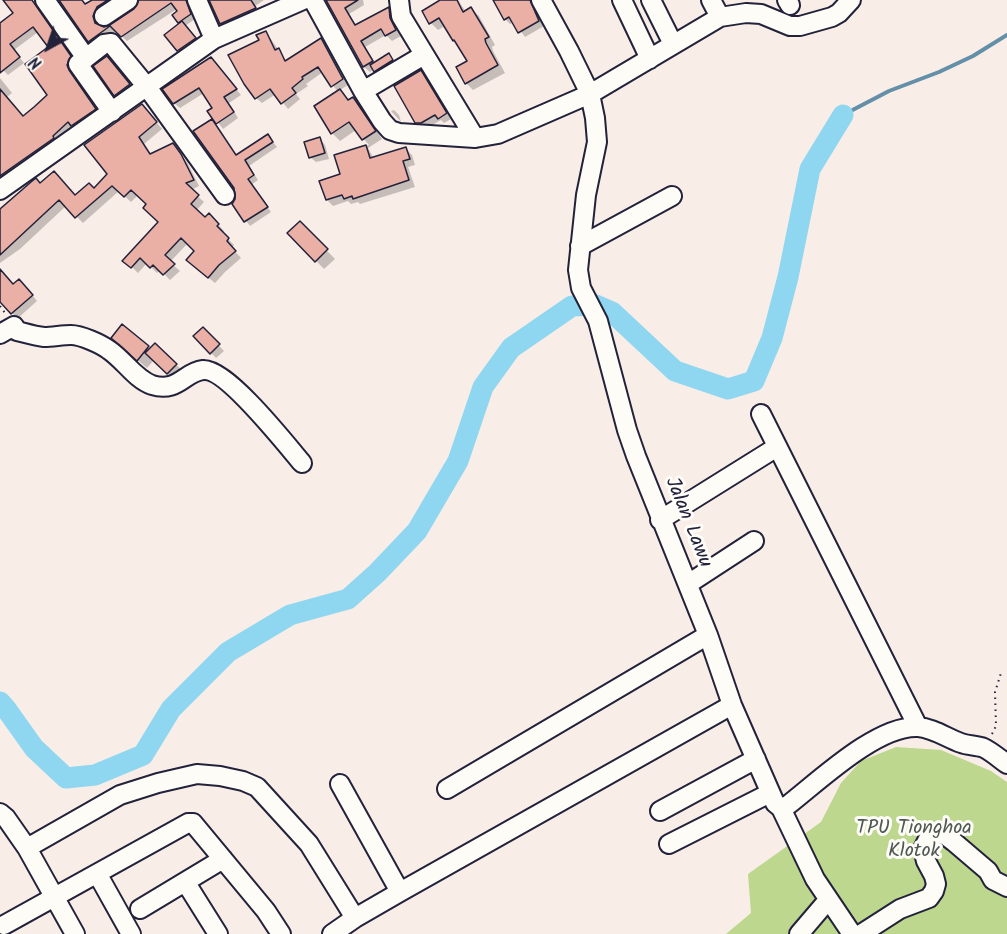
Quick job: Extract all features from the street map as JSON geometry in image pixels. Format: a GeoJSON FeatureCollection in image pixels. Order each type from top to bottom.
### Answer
{"type":"FeatureCollection","features":[{"type":"Feature","properties":{"kind":"street"},"geometry":{"type":"LineString","coordinates":[[45,0],[86,58]]}},
{"type":"Feature","properties":{"kind":"street"},"geometry":{"type":"LineString","coordinates":[[104,16],[128,0]]}},
{"type":"Feature","properties":{"kind":"street"},"geometry":{"type":"LineString","coordinates":[[196,0],[214,39]]}},
{"type":"Feature","properties":{"kind":"street"},"geometry":{"type":"LineString","coordinates":[[0,190],[214,39],[303,0]]}},
{"type":"Feature","properties":{"kind":"street"},"geometry":{"type":"LineString","coordinates":[[313,0],[363,92],[390,130],[399,133],[475,138],[498,134],[590,94],[720,17],[746,13],[761,14],[790,26],[800,26],[832,17],[851,0]]}},
{"type":"Feature","properties":{"kind":"street"},"geometry":{"type":"LineString","coordinates":[[399,0],[401,16],[475,138]]}},
{"type":"Feature","properties":{"kind":"street","name":"Jalan Lawu"},"geometry":{"type":"LineString","coordinates":[[541,0],[590,94],[595,118],[597,142],[586,195],[578,270],[581,288],[598,321],[627,430],[660,520],[708,635],[732,705],[756,759],[815,879],[852,934]]}},
{"type":"Feature","properties":{"kind":"street"},"geometry":{"type":"LineString","coordinates":[[622,0],[650,59]]}},
{"type":"Feature","properties":{"kind":"street"},"geometry":{"type":"LineString","coordinates":[[651,0],[673,44]]}},
{"type":"Feature","properties":{"kind":"street"},"geometry":{"type":"LineString","coordinates":[[711,0],[720,17]]}},
{"type":"Feature","properties":{"kind":"street"},"geometry":{"type":"LineString","coordinates":[[112,112],[78,64],[104,44],[111,43],[147,87],[225,195]]}},
{"type":"Feature","properties":{"kind":"street"},"geometry":{"type":"LineString","coordinates":[[363,92],[424,55]]}},
{"type":"Feature","properties":{"kind":"street"},"geometry":{"type":"LineString","coordinates":[[580,246],[672,196]]}},
{"type":"Feature","properties":{"kind":"street"},"geometry":{"type":"LineString","coordinates":[[0,334],[14,326],[17,331],[44,337],[74,335],[109,349],[134,373],[152,385],[168,386],[180,383],[192,373],[205,369],[220,376],[258,411],[302,463]]}},
{"type":"Feature","properties":{"kind":"street"},"geometry":{"type":"LineString","coordinates":[[761,414],[918,727]]}},
{"type":"Feature","properties":{"kind":"street"},"geometry":{"type":"LineString","coordinates":[[660,520],[777,447]]}},
{"type":"Feature","properties":{"kind":"street"},"geometry":{"type":"LineString","coordinates":[[688,584],[754,541]]}},
{"type":"Feature","properties":{"kind":"street"},"geometry":{"type":"LineString","coordinates":[[447,789],[708,635]]}},
{"type":"Feature","properties":{"kind":"street"},"geometry":{"type":"LineString","coordinates":[[332,934],[400,892],[732,705]]}},
{"type":"Feature","properties":{"kind":"street"},"geometry":{"type":"LineString","coordinates":[[669,844],[776,801],[788,806],[840,763],[883,735],[899,729],[918,727],[963,744],[985,748],[1007,764]]}},
{"type":"Feature","properties":{"kind":"street"},"geometry":{"type":"LineString","coordinates":[[660,811],[756,759]]}},
{"type":"Feature","properties":{"kind":"street"},"geometry":{"type":"LineString","coordinates":[[27,848],[120,795],[197,774],[220,776],[257,787],[309,844],[355,918]]}},
{"type":"Feature","properties":{"kind":"street"},"geometry":{"type":"LineString","coordinates":[[340,784],[400,892]]}},
{"type":"Feature","properties":{"kind":"street"},"geometry":{"type":"LineString","coordinates":[[0,813],[27,848],[75,934]]}},
{"type":"Feature","properties":{"kind":"street"},"geometry":{"type":"LineString","coordinates":[[4,926],[188,823],[196,825],[266,911],[281,934]]}},
{"type":"Feature","properties":{"kind":"street"},"geometry":{"type":"LineString","coordinates":[[861,934],[900,909],[929,898],[936,884],[923,849],[928,839],[937,834],[945,835],[979,862],[993,880],[1007,887]]}},
{"type":"Feature","properties":{"kind":"street"},"geometry":{"type":"LineString","coordinates":[[140,909],[223,859]]}},
{"type":"Feature","properties":{"kind":"street"},"geometry":{"type":"LineString","coordinates":[[98,875],[130,934]]}},
{"type":"Feature","properties":{"kind":"street"},"geometry":{"type":"LineString","coordinates":[[186,883],[213,932]]}},
{"type":"Feature","properties":{"kind":"street"},"geometry":{"type":"LineString","coordinates":[[799,934],[828,900]]}},
{"type":"Feature","properties":{"kind":"path"},"geometry":{"type":"LineString","coordinates":[[985,748],[996,726],[995,692],[1002,670]]}},
{"type":"Feature","properties":{"kind":"green space","name":"TPU Tionghoa Klotok"},"geometry":{"type":"Polygon","coordinates":[[[896,747],[941,750],[991,771],[1007,782],[1007,934],[726,934],[751,913],[748,874],[821,822],[841,783],[861,761],[896,747]]]}},
{"type":"Feature","properties":{"kind":"building"},"geometry":{"type":"Polygon","coordinates":[[[3,0],[32,0],[71,56],[67,65],[69,70],[96,109],[71,126],[68,122],[53,136],[54,138],[0,176],[0,89],[23,116],[34,107],[47,95],[25,64],[48,47],[33,27],[10,44],[20,57],[0,73],[0,23],[13,13],[3,0]]]}},
{"type":"Feature","properties":{"kind":"building"},"geometry":{"type":"Polygon","coordinates":[[[59,0],[82,0],[85,4],[92,0],[108,0],[97,7],[93,16],[95,23],[104,27],[134,9],[139,0],[186,0],[191,14],[178,23],[172,15],[177,11],[171,3],[121,37],[110,26],[88,42],[59,0]]]}},
{"type":"Feature","properties":{"kind":"building"},"geometry":{"type":"Polygon","coordinates":[[[209,0],[251,0],[256,8],[220,24],[209,0]]]}},
{"type":"Feature","properties":{"kind":"building"},"geometry":{"type":"Polygon","coordinates":[[[326,0],[358,0],[345,8],[355,25],[389,7],[390,18],[396,30],[385,36],[381,29],[361,41],[373,61],[363,67],[326,0]]]}},
{"type":"Feature","properties":{"kind":"building"},"geometry":{"type":"Polygon","coordinates":[[[440,0],[457,0],[463,12],[471,7],[489,37],[485,39],[486,43],[498,65],[465,84],[456,67],[467,61],[439,18],[429,24],[422,11],[440,0]]]}},
{"type":"Feature","properties":{"kind":"building"},"geometry":{"type":"Polygon","coordinates":[[[493,0],[530,0],[539,21],[518,33],[509,17],[504,20],[493,0]]]}},
{"type":"Feature","properties":{"kind":"building"},"geometry":{"type":"Polygon","coordinates":[[[182,21],[196,38],[177,51],[164,35],[182,21]]]}},
{"type":"Feature","properties":{"kind":"building"},"geometry":{"type":"Polygon","coordinates":[[[266,31],[275,50],[279,48],[285,61],[321,38],[343,79],[331,87],[318,67],[302,77],[303,79],[292,88],[296,93],[281,104],[270,89],[255,99],[228,55],[259,40],[256,35],[266,31]]]}},
{"type":"Feature","properties":{"kind":"building"},"geometry":{"type":"Polygon","coordinates":[[[389,53],[393,60],[374,72],[370,65],[389,53]]]}},
{"type":"Feature","properties":{"kind":"building"},"geometry":{"type":"Polygon","coordinates":[[[107,56],[130,84],[114,96],[93,66],[107,56]]]}},
{"type":"Feature","properties":{"kind":"building"},"geometry":{"type":"Polygon","coordinates":[[[211,57],[237,89],[224,97],[234,112],[216,124],[207,111],[212,108],[199,88],[173,104],[162,89],[211,57]]]}},
{"type":"Feature","properties":{"kind":"building"},"geometry":{"type":"Polygon","coordinates":[[[421,70],[447,113],[438,119],[435,115],[421,123],[415,123],[394,86],[421,70]]]}},
{"type":"Feature","properties":{"kind":"building"},"geometry":{"type":"Polygon","coordinates":[[[340,89],[348,100],[353,97],[376,131],[362,140],[349,122],[331,134],[314,106],[340,89]]]}},
{"type":"Feature","properties":{"kind":"building"},"geometry":{"type":"Polygon","coordinates":[[[142,104],[157,122],[139,137],[150,154],[173,143],[194,180],[186,183],[199,195],[191,204],[205,217],[209,213],[219,224],[217,226],[229,238],[227,241],[236,251],[208,278],[186,260],[194,251],[181,238],[165,255],[175,264],[163,275],[153,265],[150,268],[140,258],[131,268],[122,261],[158,222],[143,208],[146,204],[131,190],[124,197],[112,186],[75,218],[59,200],[0,255],[0,209],[36,178],[40,183],[54,171],[75,195],[89,183],[94,188],[107,174],[84,145],[142,104]]]}},
{"type":"Feature","properties":{"kind":"building"},"geometry":{"type":"Polygon","coordinates":[[[212,119],[236,155],[268,134],[273,142],[245,160],[254,175],[248,179],[268,207],[244,222],[232,204],[235,199],[234,188],[193,131],[212,119]]]}},
{"type":"Feature","properties":{"kind":"building"},"geometry":{"type":"Polygon","coordinates":[[[320,137],[325,153],[309,158],[304,142],[320,137]]]}},
{"type":"Feature","properties":{"kind":"building"},"geometry":{"type":"Polygon","coordinates":[[[366,145],[370,158],[406,147],[410,159],[403,161],[409,180],[353,199],[352,196],[344,199],[342,195],[326,200],[319,181],[340,174],[334,155],[366,145]]]}},
{"type":"Feature","properties":{"kind":"building"},"geometry":{"type":"Polygon","coordinates":[[[300,221],[328,249],[315,262],[287,233],[300,221]]]}},
{"type":"Feature","properties":{"kind":"building"},"geometry":{"type":"Polygon","coordinates":[[[0,269],[13,284],[19,279],[33,295],[11,314],[0,302],[0,269]]]}},
{"type":"Feature","properties":{"kind":"building"},"geometry":{"type":"Polygon","coordinates":[[[122,324],[149,346],[137,361],[111,338],[122,324]]]}},
{"type":"Feature","properties":{"kind":"building"},"geometry":{"type":"Polygon","coordinates":[[[203,327],[220,344],[210,354],[193,336],[203,327]]]}},
{"type":"Feature","properties":{"kind":"building"},"geometry":{"type":"Polygon","coordinates":[[[155,343],[177,364],[167,374],[145,353],[155,343]]]}},
{"type":"Feature","properties":{"kind":"waterway"},"geometry":{"type":"LineString","coordinates":[[843,115],[889,91],[973,56],[1007,35]]}},
{"type":"Feature","properties":{"kind":"waterway"},"geometry":{"type":"LineString","coordinates":[[0,702],[34,748],[66,778],[95,775],[143,755],[171,709],[228,652],[290,615],[348,599],[377,573],[417,531],[458,461],[483,387],[511,348],[572,306],[596,305],[612,312],[675,371],[728,389],[754,381],[772,338],[788,277],[810,169],[843,115]]}}]}
